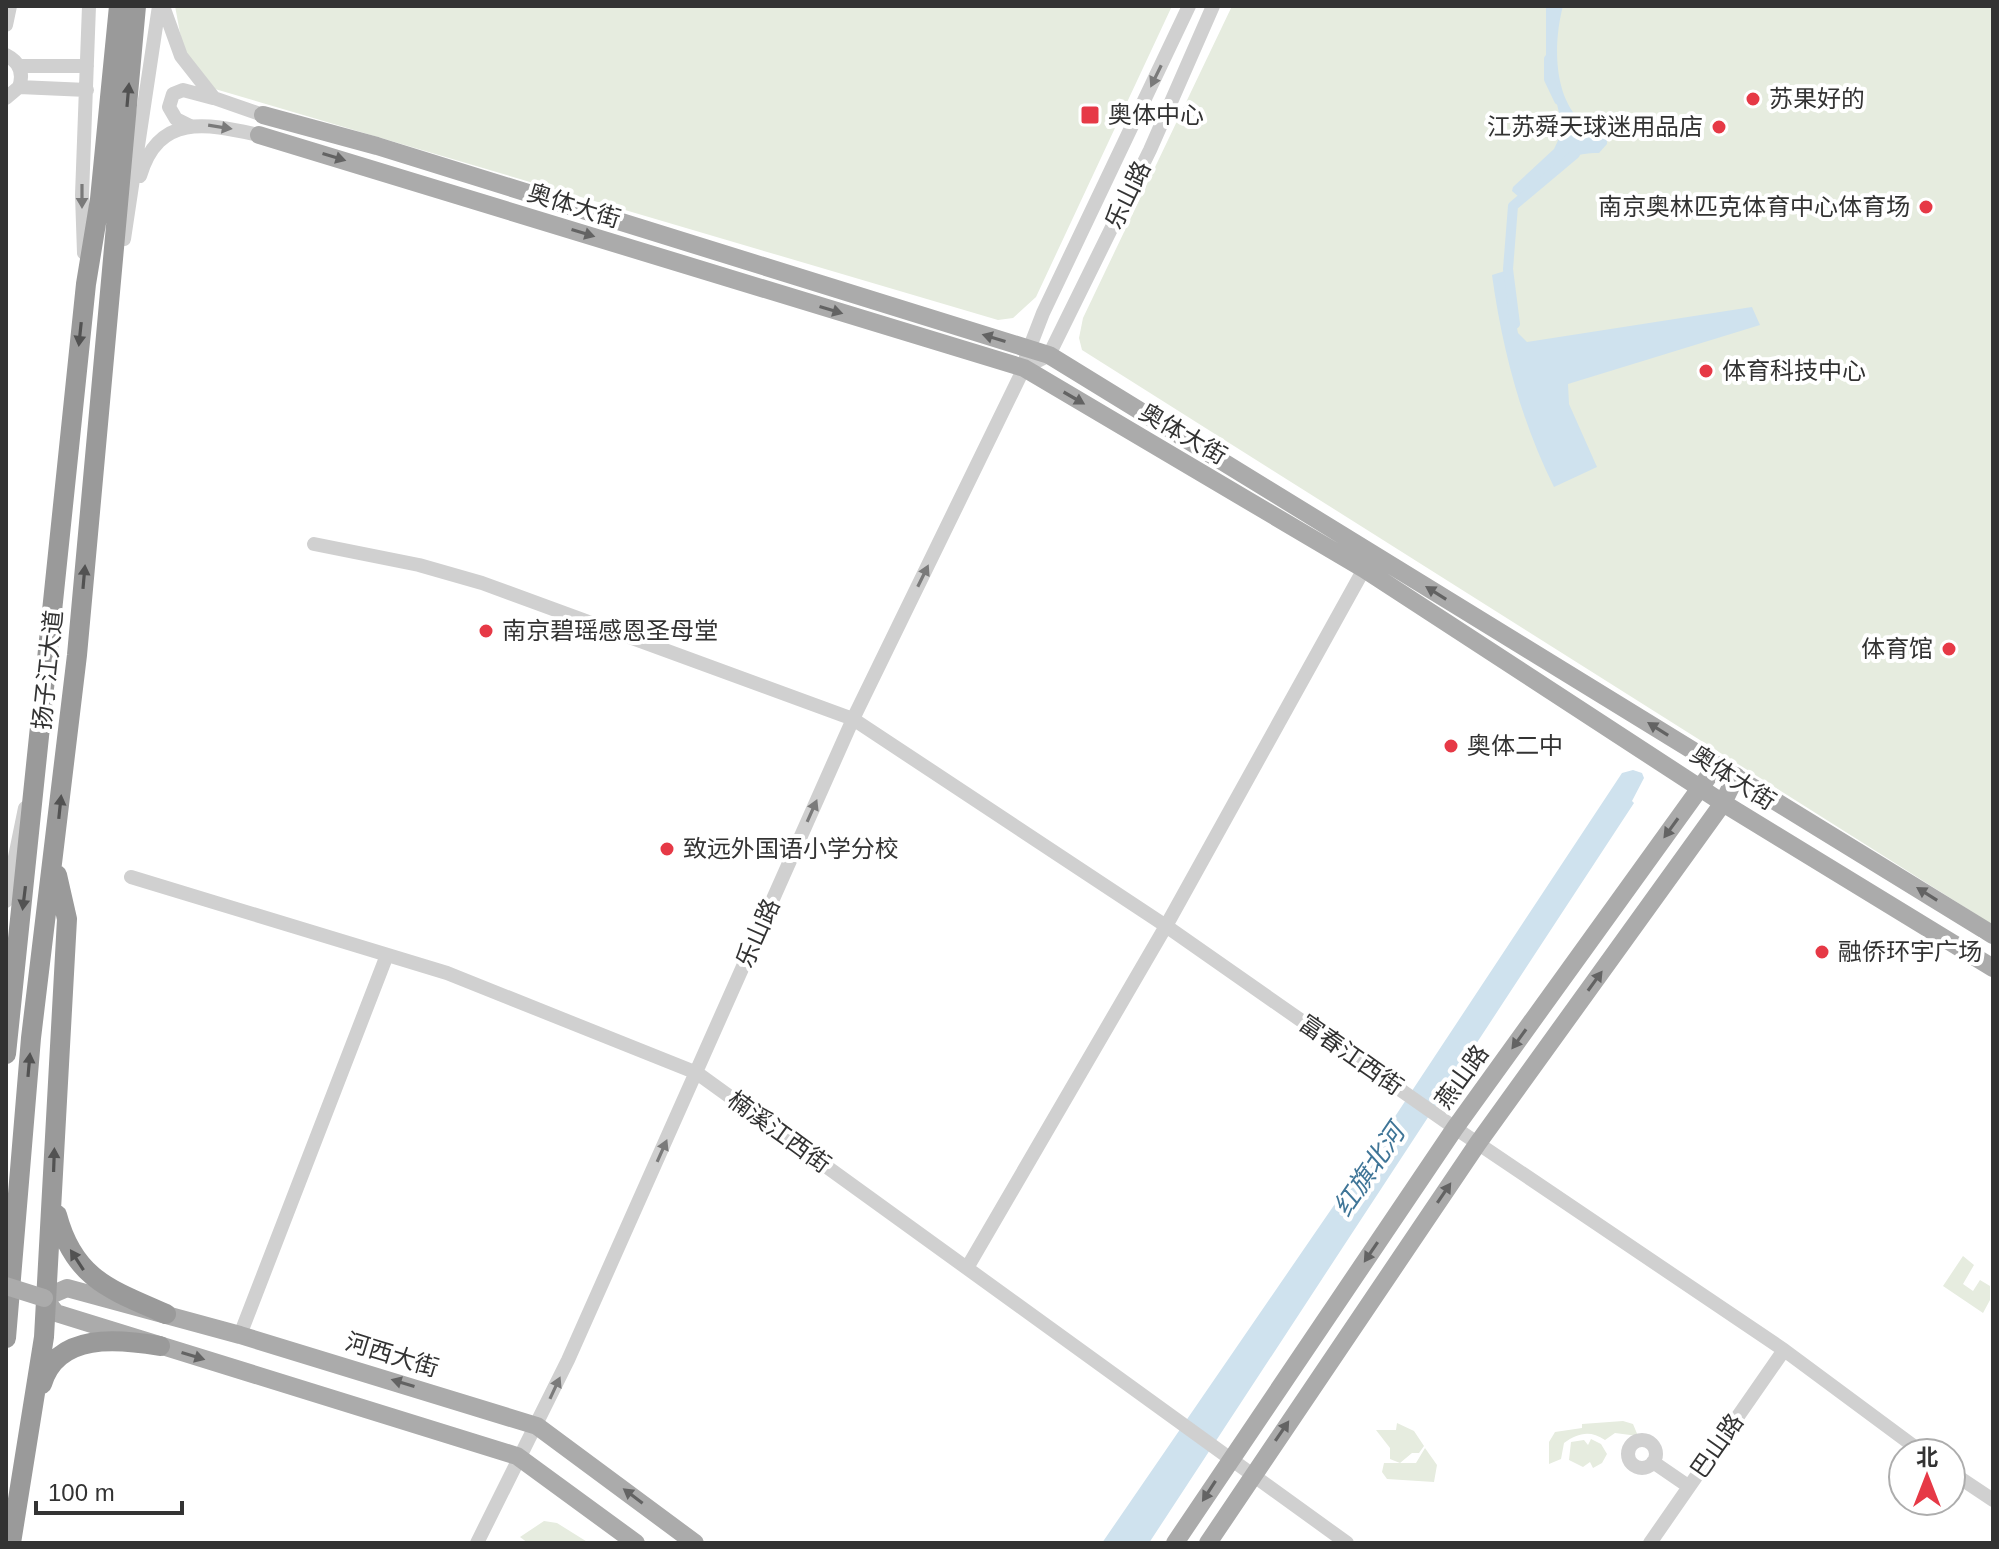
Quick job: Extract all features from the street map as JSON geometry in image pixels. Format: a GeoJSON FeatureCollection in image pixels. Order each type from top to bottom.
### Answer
{"type":"FeatureCollection","features":[{"type":"Feature","properties":{"kind":"highway","name":"扬子江大道"},"geometry":{"type":"LineString","coordinates":[[6,1054],[31,836],[32,781],[86,284],[100,199],[119,6]]}},
{"type":"Feature","properties":{"kind":"highway","name":"扬子江大道"},"geometry":{"type":"LineString","coordinates":[[6,1338],[31,1038],[54,859],[136,6]]}},
{"type":"Feature","properties":{"kind":"highway"},"geometry":{"type":"LineString","coordinates":[[11,1543],[44,1337],[67,919],[54,859]]}},
{"type":"Feature","properties":{"kind":"highway"},"geometry":{"type":"LineString","coordinates":[[53,1191],[62,1233],[86,1272],[105,1287],[166,1314]]}},
{"type":"Feature","properties":{"kind":"highway"},"geometry":{"type":"LineString","coordinates":[[34,1411],[43,1377],[66,1351],[110,1340],[160,1346]]}},
{"type":"Feature","properties":{"kind":"main road","name":"奥体大街"},"geometry":{"type":"LineString","coordinates":[[263,115],[377,146],[1049,355],[1993,935]]}},
{"type":"Feature","properties":{"kind":"main road","name":"奥体大街"},"geometry":{"type":"LineString","coordinates":[[259,135],[1024,368],[1364,569],[1723,803],[1993,968]]}},
{"type":"Feature","properties":{"kind":"main road","name":"燕山路"},"geometry":{"type":"LineString","coordinates":[[1175,1543],[1455,1128],[1716,765]]}},
{"type":"Feature","properties":{"kind":"main road"},"geometry":{"type":"LineString","coordinates":[[1208,1543],[1478,1143],[1723,803],[1736,776]]}},
{"type":"Feature","properties":{"kind":"main road","name":"河西大街"},"geometry":{"type":"LineString","coordinates":[[6,1286],[44,1298],[56,1313],[517,1456],[636,1543]]}},
{"type":"Feature","properties":{"kind":"main road","name":"河西大街"},"geometry":{"type":"LineString","coordinates":[[44,1298],[67,1288],[240,1335],[537,1426],[695,1543]]}},
{"type":"Feature","properties":{"kind":"street"},"geometry":{"type":"LineString","coordinates":[[6,25],[10,6]]}},
{"type":"Feature","properties":{"kind":"street"},"geometry":{"type":"LineString","coordinates":[[86,284],[82,195],[89,6]]}},
{"type":"Feature","properties":{"kind":"street"},"geometry":{"type":"LineString","coordinates":[[101,390],[161,6]]}},
{"type":"Feature","properties":{"kind":"street"},"geometry":{"type":"LineString","coordinates":[[161,6],[181,56],[214,98]]}},
{"type":"Feature","properties":{"kind":"street","name":"乐山路"},"geometry":{"type":"LineString","coordinates":[[477,1543],[517,1456],[537,1426],[853,719],[1024,368],[1027,348],[1189,6]]}},
{"type":"Feature","properties":{"kind":"street","name":"乐山路"},"geometry":{"type":"LineString","coordinates":[[1049,355],[1150,150],[1213,6]]}},
{"type":"Feature","properties":{"kind":"street"},"geometry":{"type":"LineString","coordinates":[[6,55],[19,66],[87,66]]}},
{"type":"Feature","properties":{"kind":"street"},"geometry":{"type":"LineString","coordinates":[[19,66],[19,87]]}},
{"type":"Feature","properties":{"kind":"street"},"geometry":{"type":"LineString","coordinates":[[6,98],[19,87],[87,90]]}},
{"type":"Feature","properties":{"kind":"street"},"geometry":{"type":"LineString","coordinates":[[190,126],[176,119],[169,107],[173,94],[183,90],[263,115]]}},
{"type":"Feature","properties":{"kind":"street"},"geometry":{"type":"LineString","coordinates":[[125,231],[153,146],[175,131],[190,126],[210,124],[259,135]]}},
{"type":"Feature","properties":{"kind":"street"},"geometry":{"type":"LineString","coordinates":[[1024,368],[1049,355]]}},
{"type":"Feature","properties":{"kind":"street","name":"富春江西街"},"geometry":{"type":"LineString","coordinates":[[314,544],[419,565],[482,583],[853,719],[1166,926],[1455,1128],[1784,1350],[1901,1437]]}},
{"type":"Feature","properties":{"kind":"street"},"geometry":{"type":"LineString","coordinates":[[967,1268],[1166,926],[1364,569]]}},
{"type":"Feature","properties":{"kind":"street","name":"扬子江大道"},"geometry":{"type":"LineString","coordinates":[[6,901],[18,833],[32,781]]}},
{"type":"Feature","properties":{"kind":"street","name":"楠溪江西街"},"geometry":{"type":"LineString","coordinates":[[131,877],[447,973],[697,1073],[1347,1543]]}},
{"type":"Feature","properties":{"kind":"street"},"geometry":{"type":"LineString","coordinates":[[240,1335],[387,955]]}},
{"type":"Feature","properties":{"kind":"street","name":"巴山路"},"geometry":{"type":"LineString","coordinates":[[1650,1543],[1784,1350]]}},
{"type":"Feature","properties":{"kind":"street"},"geometry":{"type":"LineString","coordinates":[[1653,1462],[1688,1486]]}},
{"type":"Feature","properties":{"kind":"street"},"geometry":{"type":"LineString","coordinates":[[1967,1483],[1993,1500]]}},
{"type":"Feature","properties":{"kind":"shaded area"},"geometry":{"type":"Polygon","coordinates":[[[175,6],[1172,6],[1036,297],[1013,318],[998,320],[215,89],[183,49],[175,6]]]}},
{"type":"Feature","properties":{"kind":"shaded area"},"geometry":{"type":"Polygon","coordinates":[[[1232,6],[1993,6],[1993,925],[1082,350],[1079,338],[1083,318],[1232,6]]]}},
{"type":"Feature","properties":{"kind":"shaded area"},"geometry":{"type":"Polygon","coordinates":[[[1963,1256],[1974,1265],[1963,1284],[1973,1291],[1980,1280],[1990,1286],[1990,1300],[1983,1313],[1943,1286],[1963,1256]]]}},
{"type":"Feature","properties":{"kind":"shaded area"},"geometry":{"type":"Polygon","coordinates":[[[1623,1421],[1633,1424],[1638,1436],[1615,1433],[1605,1440],[1589,1434],[1579,1435],[1564,1443],[1561,1459],[1549,1464],[1549,1442],[1555,1432],[1582,1428],[1582,1424],[1623,1421]]]}},
{"type":"Feature","properties":{"kind":"shaded area"},"geometry":{"type":"Polygon","coordinates":[[[1397,1423],[1414,1431],[1424,1446],[1419,1453],[1412,1453],[1400,1463],[1390,1459],[1390,1448],[1376,1430],[1396,1430],[1397,1423]]]}},
{"type":"Feature","properties":{"kind":"shaded area"},"geometry":{"type":"Polygon","coordinates":[[[1591,1439],[1601,1444],[1607,1454],[1602,1463],[1593,1468],[1590,1462],[1583,1467],[1569,1460],[1571,1442],[1584,1440],[1588,1445],[1591,1439]]]}},
{"type":"Feature","properties":{"kind":"shaded area"},"geometry":{"type":"Polygon","coordinates":[[[1425,1448],[1437,1465],[1434,1482],[1387,1479],[1382,1472],[1384,1463],[1416,1463],[1425,1448]]]}},
{"type":"Feature","properties":{"kind":"shaded area"},"geometry":{"type":"Polygon","coordinates":[[[544,1521],[557,1523],[589,1543],[528,1543],[520,1537],[544,1521]]]}},
{"type":"Feature","properties":{"kind":"water"},"geometry":{"type":"Polygon","coordinates":[[[1546,6],[1563,6],[1557,48],[1559,78],[1568,105],[1576,116],[1607,139],[1607,144],[1599,153],[1582,154],[1559,164],[1530,192],[1519,197],[1512,191],[1513,187],[1554,149],[1563,130],[1546,57],[1546,6]]]}},
{"type":"Feature","properties":{"kind":"water"},"geometry":{"type":"Polygon","coordinates":[[[1505,271],[1518,333],[1527,342],[1752,307],[1760,325],[1568,384],[1569,404],[1597,467],[1554,487],[1532,436],[1507,357],[1492,275],[1505,271]]]}},
{"type":"Feature","properties":{"kind":"water","name":"红旗北河"},"geometry":{"type":"Polygon","coordinates":[[[1633,770],[1642,773],[1644,778],[1632,801],[1634,803],[1149,1543],[1102,1543],[1396,1115],[1622,773],[1633,770]]]}},
{"type":"Feature","properties":{"kind":"waterway"},"geometry":{"type":"LineString","coordinates":[[1549,59],[1549,79],[1559,100]]}},
{"type":"Feature","properties":{"kind":"waterway"},"geometry":{"type":"LineString","coordinates":[[1515,324],[1508,269],[1513,206],[1575,154],[1573,142]]}},
{"type":"Feature","properties":{"kind":"place","name":"苏果好的"},"geometry":{"type":"Point","coordinates":[1753,99]}},
{"type":"Feature","properties":{"kind":"place","name":"奥体中心"},"geometry":{"type":"Point","coordinates":[1090,115]}},
{"type":"Feature","properties":{"kind":"place","name":"江苏舜天球迷用品店"},"geometry":{"type":"Point","coordinates":[1719,127]}},
{"type":"Feature","properties":{"kind":"place","name":"南京奥林匹克体育中心体育场"},"geometry":{"type":"Point","coordinates":[1926,207]}},
{"type":"Feature","properties":{"kind":"place","name":"体育科技中心"},"geometry":{"type":"Point","coordinates":[1706,371]}},
{"type":"Feature","properties":{"kind":"place","name":"南京碧瑶感恩圣母堂"},"geometry":{"type":"Point","coordinates":[486,631]}},
{"type":"Feature","properties":{"kind":"place","name":"体育馆"},"geometry":{"type":"Point","coordinates":[1949,649]}},
{"type":"Feature","properties":{"kind":"place","name":"奥体二中"},"geometry":{"type":"Point","coordinates":[1451,746]}},
{"type":"Feature","properties":{"kind":"place","name":"致远外国语小学分校"},"geometry":{"type":"Point","coordinates":[667,849]}},
{"type":"Feature","properties":{"kind":"place","name":"融侨环宇广场"},"geometry":{"type":"Point","coordinates":[1822,952]}}]}
